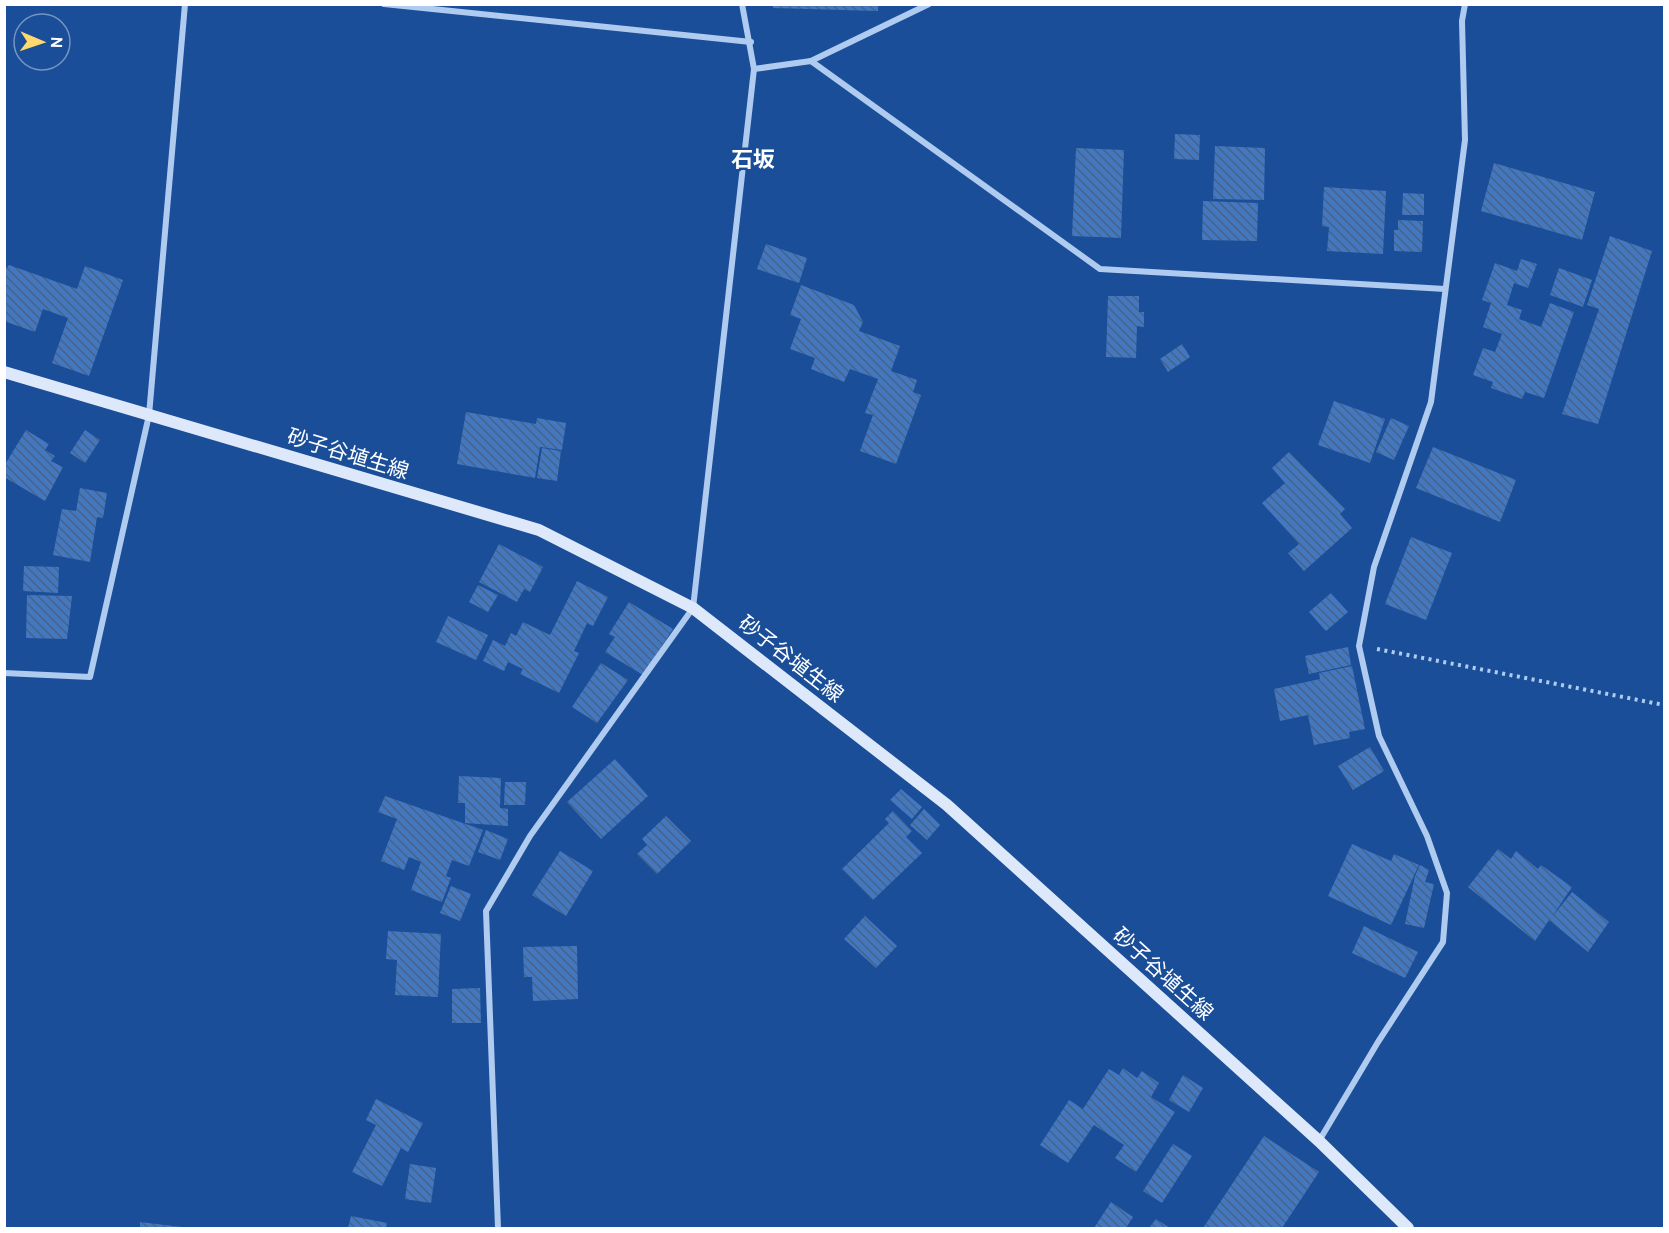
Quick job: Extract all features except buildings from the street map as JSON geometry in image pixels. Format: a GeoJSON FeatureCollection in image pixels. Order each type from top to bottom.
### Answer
{"type":"FeatureCollection","features":[{"type":"Feature","properties":{"kind":"main road","name":"砂子谷埴生線"},"geometry":{"type":"LineString","coordinates":[[4,372],[539,531],[693,608],[947,805],[1319,1141],[1408,1228]]}},
{"type":"Feature","properties":{"kind":"street"},"geometry":{"type":"LineString","coordinates":[[4,673],[90,677],[149,415],[185,4]]}},
{"type":"Feature","properties":{"kind":"street"},"geometry":{"type":"LineString","coordinates":[[384,4],[751,42]]}},
{"type":"Feature","properties":{"kind":"street"},"geometry":{"type":"LineString","coordinates":[[498,1228],[486,910],[530,836],[693,608],[754,69],[751,42],[742,4]]}},
{"type":"Feature","properties":{"kind":"street"},"geometry":{"type":"LineString","coordinates":[[754,69],[812,61],[929,4]]}},
{"type":"Feature","properties":{"kind":"street"},"geometry":{"type":"LineString","coordinates":[[1319,1141],[1378,1042],[1443,942],[1447,892],[1427,836],[1379,736],[1359,646],[1374,567],[1431,402],[1465,140],[1462,21],[1465,4]]}},
{"type":"Feature","properties":{"kind":"street"},"geometry":{"type":"LineString","coordinates":[[812,61],[1100,269],[1445,289]]}},
{"type":"Feature","properties":{"kind":"path"},"geometry":{"type":"LineString","coordinates":[[1359,646],[1665,705]]}},
{"type":"Feature","properties":{"kind":"district","name":"石坂"},"geometry":{"type":"Point","coordinates":[753,159]}}]}
